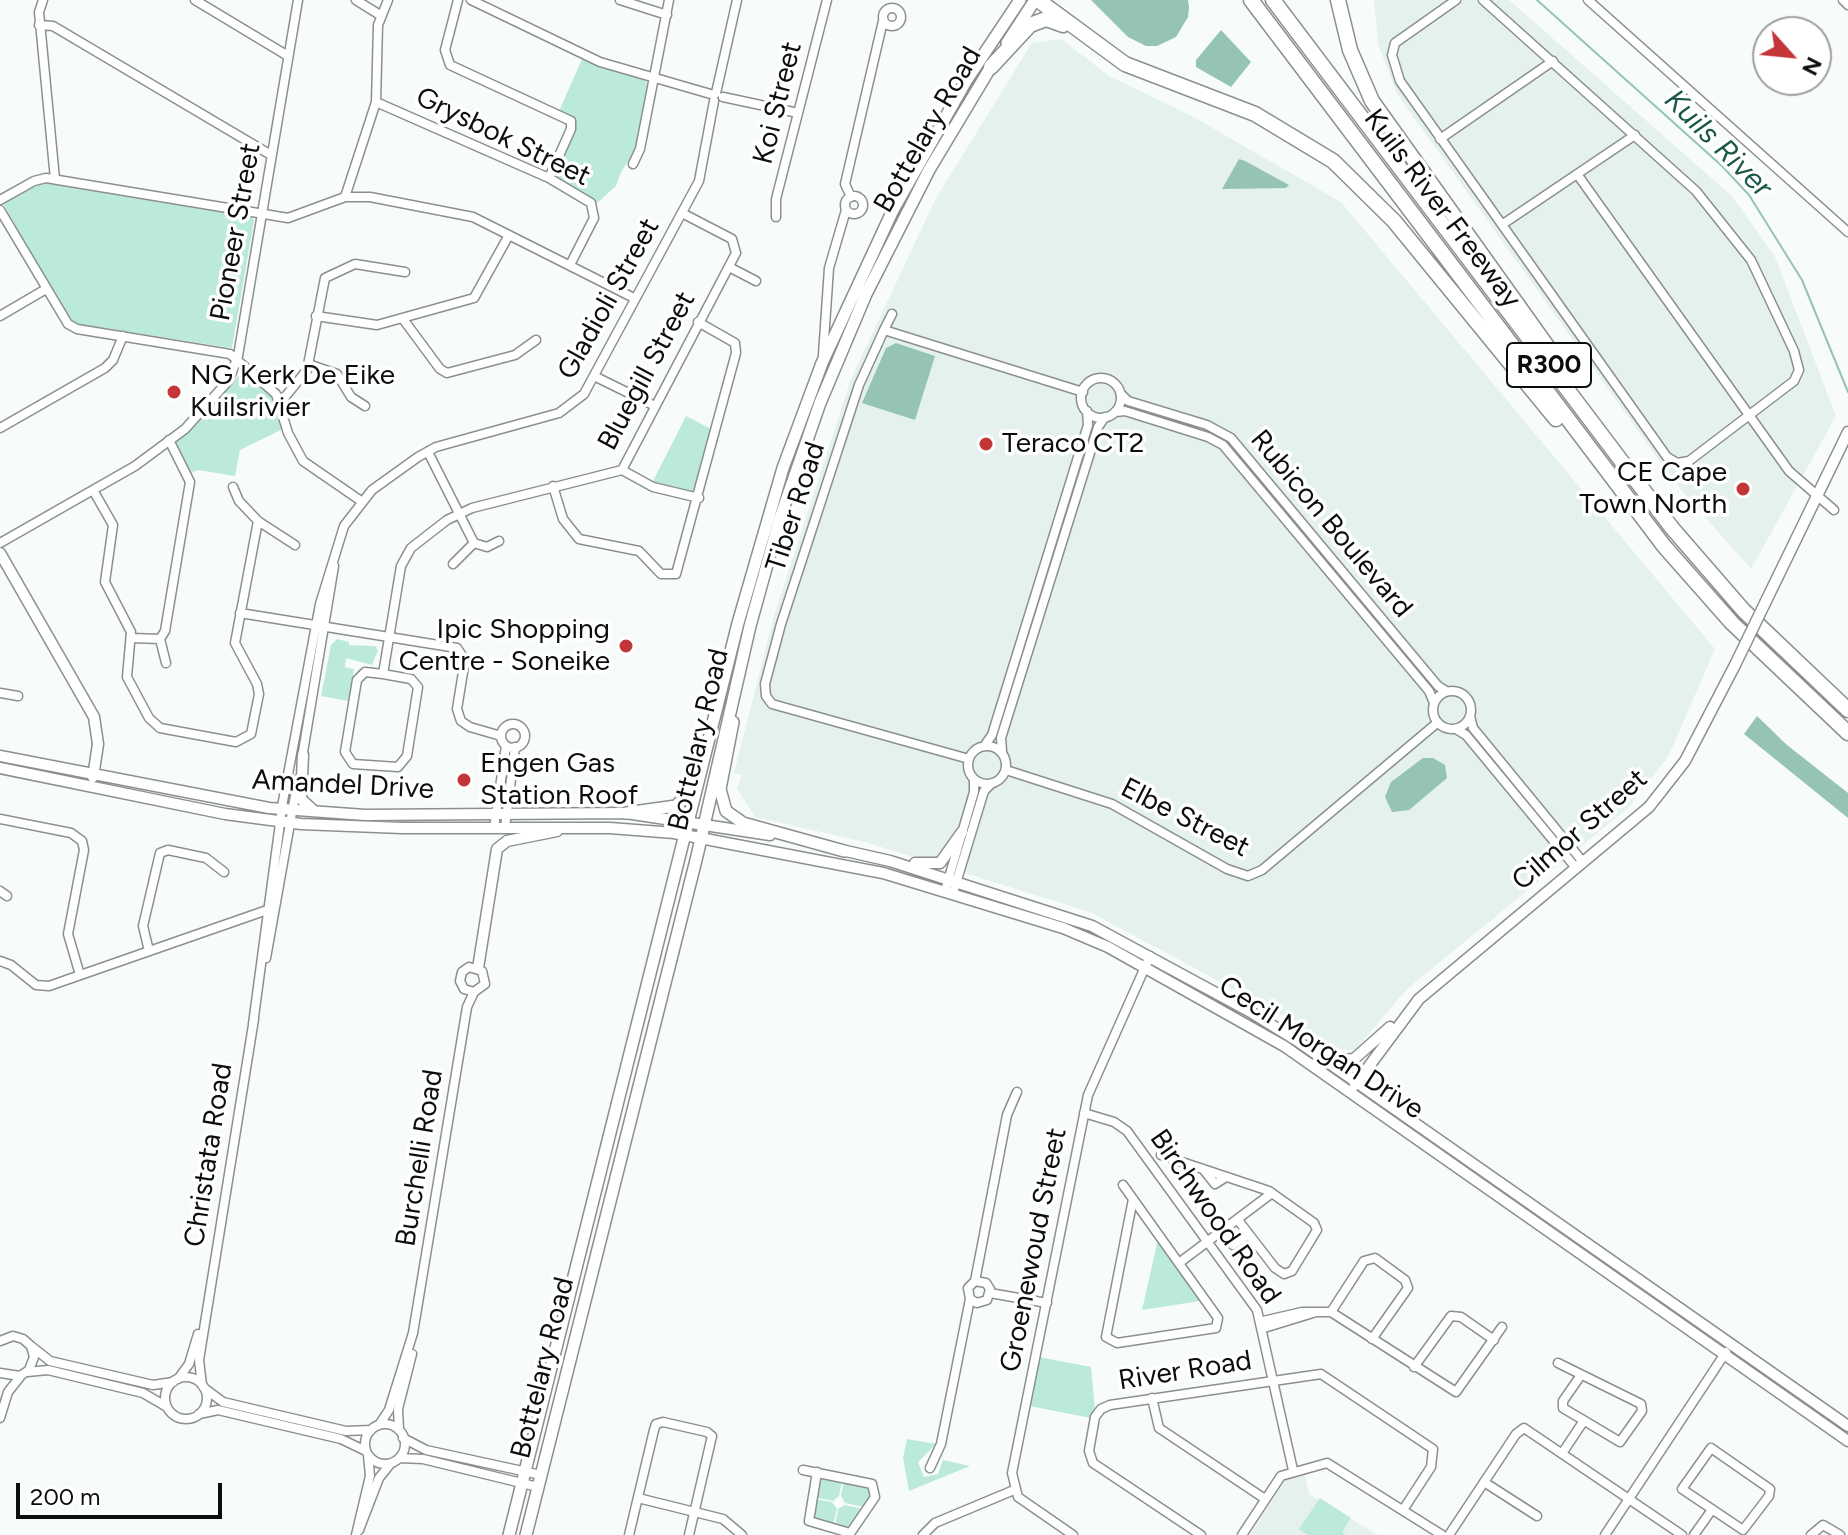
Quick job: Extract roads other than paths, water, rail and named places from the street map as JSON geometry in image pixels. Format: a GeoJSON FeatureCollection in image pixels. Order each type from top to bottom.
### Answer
{"type":"FeatureCollection","features":[{"type":"Feature","properties":{"kind":"highway"},"geometry":{"type":"LineString","coordinates":[[1037,0],[1125,64],[1255,114],[1292,133],[1348,174],[1394,221],[1575,442],[1623,493]]}},
{"type":"Feature","properties":{"kind":"highway","name":"Kuils River Freeway"},"geometry":{"type":"LineString","coordinates":[[1251,0],[1623,493],[1732,623],[1848,733]]}},
{"type":"Feature","properties":{"kind":"highway","name":"Kuils River Freeway"},"geometry":{"type":"LineString","coordinates":[[1273,0],[1638,483],[1744,611],[1848,710]]}},
{"type":"Feature","properties":{"kind":"highway"},"geometry":{"type":"LineString","coordinates":[[1338,0],[1350,50],[1379,112],[1618,445],[1638,483]]}},
{"type":"Feature","properties":{"kind":"highway"},"geometry":{"type":"LineString","coordinates":[[991,67],[1024,29],[1037,21],[1052,20],[1079,31]]}},
{"type":"Feature","properties":{"kind":"main road","name":"Bottelary Road"},"geometry":{"type":"LineString","coordinates":[[509,1535],[761,536],[822,363],[899,199],[966,81],[1020,0]]}},
{"type":"Feature","properties":{"kind":"main road","name":"Bottelary Road"},"geometry":{"type":"LineString","coordinates":[[526,1535],[701,838],[740,670],[789,492],[843,347],[913,200],[991,67],[1037,0]]}},
{"type":"Feature","properties":{"kind":"main road"},"geometry":{"type":"LineString","coordinates":[[740,670],[720,789],[722,805],[743,823],[844,851]]}},
{"type":"Feature","properties":{"kind":"main road"},"geometry":{"type":"LineString","coordinates":[[626,813],[676,806],[683,801],[711,728]]}},
{"type":"Feature","properties":{"kind":"street"},"geometry":{"type":"LineString","coordinates":[[43,0],[39,25],[55,179]]}},
{"type":"Feature","properties":{"kind":"street"},"geometry":{"type":"LineString","coordinates":[[195,0],[288,56]]}},
{"type":"Feature","properties":{"kind":"street","name":"Pioneer Street"},"geometry":{"type":"LineString","coordinates":[[0,543],[130,469],[169,440],[219,394],[237,361],[298,0]]}},
{"type":"Feature","properties":{"kind":"street"},"geometry":{"type":"LineString","coordinates":[[356,0],[380,15]]}},
{"type":"Feature","properties":{"kind":"street"},"geometry":{"type":"LineString","coordinates":[[345,197],[376,102],[380,15],[388,0]]}},
{"type":"Feature","properties":{"kind":"street"},"geometry":{"type":"LineString","coordinates":[[458,0],[445,50],[450,65],[571,121],[571,129],[549,178]]}},
{"type":"Feature","properties":{"kind":"street"},"geometry":{"type":"LineString","coordinates":[[471,0],[592,59],[718,98],[798,113]]}},
{"type":"Feature","properties":{"kind":"street"},"geometry":{"type":"LineString","coordinates":[[620,0],[667,15]]}},
{"type":"Feature","properties":{"kind":"street"},"geometry":{"type":"LineString","coordinates":[[633,164],[640,149],[669,0]]}},
{"type":"Feature","properties":{"kind":"street","name":"Gladioli Street"},"geometry":{"type":"LineString","coordinates":[[287,810],[320,626],[336,549],[344,526],[361,501],[428,452],[559,413],[579,399],[702,174],[737,0]]}},
{"type":"Feature","properties":{"kind":"street","name":"Koi Street"},"geometry":{"type":"LineString","coordinates":[[776,217],[776,199],[827,0]]}},
{"type":"Feature","properties":{"kind":"street"},"geometry":{"type":"LineString","coordinates":[[1456,0],[1402,36],[1392,49],[1400,81],[1672,461],[1689,461],[1794,381],[1799,370],[1794,351],[1751,260],[1696,191],[1483,0]]}},
{"type":"Feature","properties":{"kind":"street"},"geometry":{"type":"LineString","coordinates":[[1588,0],[1848,232]]}},
{"type":"Feature","properties":{"kind":"street"},"geometry":{"type":"LineString","coordinates":[[1843,0],[1848,5]]}},
{"type":"Feature","properties":{"kind":"street"},"geometry":{"type":"LineString","coordinates":[[851,197],[845,184],[880,43],[884,12],[892,4],[901,16],[880,43]]}},
{"type":"Feature","properties":{"kind":"street"},"geometry":{"type":"LineString","coordinates":[[883,21],[894,26]]}},
{"type":"Feature","properties":{"kind":"street"},"geometry":{"type":"LineString","coordinates":[[39,25],[53,26],[271,155]]}},
{"type":"Feature","properties":{"kind":"street"},"geometry":{"type":"LineString","coordinates":[[1440,139],[1553,61]]}},
{"type":"Feature","properties":{"kind":"street","name":"Grysbok Street"},"geometry":{"type":"LineString","coordinates":[[376,102],[549,178],[594,209],[594,218],[570,265]]}},
{"type":"Feature","properties":{"kind":"street"},"geometry":{"type":"LineString","coordinates":[[1503,224],[1635,135]]}},
{"type":"Feature","properties":{"kind":"street"},"geometry":{"type":"LineString","coordinates":[[1577,174],[1789,471],[1834,510]]}},
{"type":"Feature","properties":{"kind":"street"},"geometry":{"type":"LineString","coordinates":[[0,200],[34,181],[55,179],[293,218],[345,197],[364,196],[463,214],[634,298]]}},
{"type":"Feature","properties":{"kind":"street"},"geometry":{"type":"LineString","coordinates":[[822,363],[829,268],[846,210],[845,202],[851,197],[859,197],[863,207],[856,215],[846,210]]}},
{"type":"Feature","properties":{"kind":"street"},"geometry":{"type":"LineString","coordinates":[[0,210],[70,326],[230,354],[270,386],[280,403],[288,433],[303,461],[361,501]]}},
{"type":"Feature","properties":{"kind":"street"},"geometry":{"type":"LineString","coordinates":[[682,213],[734,242],[736,253],[729,267],[756,281]]}},
{"type":"Feature","properties":{"kind":"street"},"geometry":{"type":"LineString","coordinates":[[316,316],[370,325],[403,319],[476,296],[509,235]]}},
{"type":"Feature","properties":{"kind":"street"},"geometry":{"type":"LineString","coordinates":[[280,403],[301,380],[308,364],[322,283],[334,272],[358,264],[405,272]]}},
{"type":"Feature","properties":{"kind":"street","name":"Bluegill Street"},"geometry":{"type":"LineString","coordinates":[[383,674],[407,553],[420,539],[458,514],[553,486],[622,470],[729,267]]}},
{"type":"Feature","properties":{"kind":"street"},"geometry":{"type":"LineString","coordinates":[[0,316],[46,289]]}},
{"type":"Feature","properties":{"kind":"street"},"geometry":{"type":"LineString","coordinates":[[892,314],[884,330],[1083,392]]}},
{"type":"Feature","properties":{"kind":"street"},"geometry":{"type":"LineString","coordinates":[[403,319],[447,373],[515,355],[536,340]]}},
{"type":"Feature","properties":{"kind":"street"},"geometry":{"type":"LineString","coordinates":[[553,486],[563,519],[576,537],[639,551],[656,570],[671,576],[682,564],[737,348],[732,341],[698,322]]}},
{"type":"Feature","properties":{"kind":"street","name":"Tiber Road"},"geometry":{"type":"LineString","coordinates":[[884,330],[859,385],[785,611],[765,692],[770,702],[779,707],[969,759]]}},
{"type":"Feature","properties":{"kind":"street"},"geometry":{"type":"LineString","coordinates":[[0,428],[110,364],[123,336]]}},
{"type":"Feature","properties":{"kind":"street"},"geometry":{"type":"LineString","coordinates":[[308,364],[337,374],[351,397],[365,406]]}},
{"type":"Feature","properties":{"kind":"street"},"geometry":{"type":"LineString","coordinates":[[594,376],[655,406]]}},
{"type":"Feature","properties":{"kind":"street"},"geometry":{"type":"LineString","coordinates":[[949,892],[962,832],[975,790],[968,767],[969,759],[974,750],[985,745],[992,735],[1088,425],[1083,392],[1090,382],[1101,378],[1113,382],[1121,394],[1115,412],[1105,417],[1098,427],[1001,738],[1006,770],[984,791],[952,880]]}},
{"type":"Feature","properties":{"kind":"street","name":"Rubicon Boulevard"},"geometry":{"type":"LineString","coordinates":[[1121,394],[1128,401],[1207,425],[1231,438],[1438,686],[1446,691]]}},
{"type":"Feature","properties":{"kind":"street"},"geometry":{"type":"LineString","coordinates":[[1087,411],[1105,417]]}},
{"type":"Feature","properties":{"kind":"street","name":"Rubicon Boulevard"},"geometry":{"type":"LineString","coordinates":[[1115,412],[1125,411],[1208,437],[1223,445],[1429,691],[1434,703]]}},
{"type":"Feature","properties":{"kind":"street","name":"Cilmor Street"},"geometry":{"type":"LineString","coordinates":[[1350,1092],[1404,1015],[1433,986],[1649,807],[1671,781],[1701,734],[1815,494],[1848,432]]}},
{"type":"Feature","properties":{"kind":"street"},"geometry":{"type":"LineString","coordinates":[[166,663],[160,639],[165,631],[190,482],[169,440]]}},
{"type":"Feature","properties":{"kind":"street"},"geometry":{"type":"LineString","coordinates":[[428,452],[474,543],[487,547],[499,541]]}},
{"type":"Feature","properties":{"kind":"street"},"geometry":{"type":"LineString","coordinates":[[622,470],[656,488],[699,498]]}},
{"type":"Feature","properties":{"kind":"street"},"geometry":{"type":"LineString","coordinates":[[233,487],[239,501],[258,521],[295,545]]}},
{"type":"Feature","properties":{"kind":"street"},"geometry":{"type":"LineString","coordinates":[[93,490],[113,528],[106,585],[130,629],[128,679],[154,724],[239,742],[251,734],[259,694],[256,682],[236,647],[258,521]]}},
{"type":"Feature","properties":{"kind":"street"},"geometry":{"type":"LineString","coordinates":[[453,564],[474,543]]}},
{"type":"Feature","properties":{"kind":"street"},"geometry":{"type":"LineString","coordinates":[[0,553],[94,717],[98,738],[91,787]]}},
{"type":"Feature","properties":{"kind":"street"},"geometry":{"type":"LineString","coordinates":[[240,613],[459,650],[465,660],[459,717],[467,726],[502,733],[511,746],[500,828]]}},
{"type":"Feature","properties":{"kind":"street","name":"Gladioli Street"},"geometry":{"type":"LineString","coordinates":[[287,810],[303,755],[320,626]]}},
{"type":"Feature","properties":{"kind":"street"},"geometry":{"type":"LineString","coordinates":[[132,638],[160,639]]}},
{"type":"Feature","properties":{"kind":"street"},"geometry":{"type":"LineString","coordinates":[[365,672],[383,674],[411,679],[418,687],[406,760],[398,767],[355,765],[348,761],[345,752],[357,680],[365,672]]}},
{"type":"Feature","properties":{"kind":"street"},"geometry":{"type":"LineString","coordinates":[[1446,691],[1465,696],[1471,705],[1473,728],[1580,865],[1466,735],[1437,723],[1434,703],[1446,691]]}},
{"type":"Feature","properties":{"kind":"street"},"geometry":{"type":"LineString","coordinates":[[0,693],[18,696]]}},
{"type":"Feature","properties":{"kind":"street"},"geometry":{"type":"LineString","coordinates":[[1456,729],[1470,716]]}},
{"type":"Feature","properties":{"kind":"street"},"geometry":{"type":"LineString","coordinates":[[502,733],[512,723],[522,728],[524,739],[511,746]]}},
{"type":"Feature","properties":{"kind":"street","name":"Elbe Street"},"geometry":{"type":"LineString","coordinates":[[1006,770],[1119,807],[1227,869],[1248,876],[1262,870],[1437,723]]}},
{"type":"Feature","properties":{"kind":"street"},"geometry":{"type":"LineString","coordinates":[[985,745],[1002,751]]}},
{"type":"Feature","properties":{"kind":"street"},"geometry":{"type":"LineString","coordinates":[[303,755],[301,799],[316,812]]}},
{"type":"Feature","properties":{"kind":"street","name":"Amandel Drive"},"geometry":{"type":"LineString","coordinates":[[0,756],[287,810],[501,815],[626,813],[703,823]]}},
{"type":"Feature","properties":{"kind":"street","name":"Amandel Drive"},"geometry":{"type":"LineString","coordinates":[[0,768],[286,822],[610,828],[701,838]]}},
{"type":"Feature","properties":{"kind":"street"},"geometry":{"type":"LineString","coordinates":[[974,779],[991,784]]}},
{"type":"Feature","properties":{"kind":"street","name":"Christata Road"},"geometry":{"type":"LineString","coordinates":[[203,1386],[198,1365],[287,810]]}},
{"type":"Feature","properties":{"kind":"street"},"geometry":{"type":"LineString","coordinates":[[0,819],[71,833],[82,841],[84,850],[68,934],[80,975]]}},
{"type":"Feature","properties":{"kind":"street","name":"Cecil Morgan Drive"},"geometry":{"type":"LineString","coordinates":[[703,823],[877,858],[952,880],[1076,919],[1150,956],[1312,1051],[1848,1426]]}},
{"type":"Feature","properties":{"kind":"street"},"geometry":{"type":"LineString","coordinates":[[467,1007],[460,981],[462,972],[469,967],[478,968],[497,849],[507,841],[542,836],[562,828]]}},
{"type":"Feature","properties":{"kind":"street"},"geometry":{"type":"LineString","coordinates":[[877,858],[935,865],[949,855],[962,832]]}},
{"type":"Feature","properties":{"kind":"street","name":"Cecil Morgan Drive"},"geometry":{"type":"LineString","coordinates":[[701,838],[883,873],[949,892],[1063,928],[1145,967],[1265,1034],[1848,1441]]}},
{"type":"Feature","properties":{"kind":"street"},"geometry":{"type":"LineString","coordinates":[[149,951],[143,926],[160,853],[168,850],[206,858],[224,872]]}},
{"type":"Feature","properties":{"kind":"street"},"geometry":{"type":"LineString","coordinates":[[0,961],[40,986],[271,908]]}},
{"type":"Feature","properties":{"kind":"street","name":"Groenewoud Street"},"geometry":{"type":"LineString","coordinates":[[1014,1490],[1012,1473],[1084,1113],[1094,1077],[1150,956]]}},
{"type":"Feature","properties":{"kind":"street","name":"Burchelli Road"},"geometry":{"type":"LineString","coordinates":[[401,1434],[398,1409],[467,1007],[485,979],[478,968]]}},
{"type":"Feature","properties":{"kind":"street"},"geometry":{"type":"LineString","coordinates":[[464,989],[474,992]]}},
{"type":"Feature","properties":{"kind":"street"},"geometry":{"type":"LineString","coordinates":[[1312,1051],[1342,1060],[1354,1059],[1404,1015]]}},
{"type":"Feature","properties":{"kind":"street"},"geometry":{"type":"LineString","coordinates":[[930,1468],[940,1451],[970,1299],[968,1288],[975,1281],[1007,1115],[1017,1092]]}},
{"type":"Feature","properties":{"kind":"street","name":"Birchwood Road"},"geometry":{"type":"LineString","coordinates":[[1084,1113],[1114,1122],[1127,1131],[1263,1324],[1293,1470]]}},
{"type":"Feature","properties":{"kind":"street"},"geometry":{"type":"LineString","coordinates":[[1161,1155],[1272,1193],[1314,1223],[1315,1234],[1292,1271],[1284,1274],[1275,1268],[1238,1220]]}},
{"type":"Feature","properties":{"kind":"street"},"geometry":{"type":"LineString","coordinates":[[1123,1185],[1179,1263],[1218,1318],[1218,1326],[1117,1343],[1109,1341],[1105,1333],[1133,1199]]}},
{"type":"Feature","properties":{"kind":"street"},"geometry":{"type":"LineString","coordinates":[[1179,1263],[1272,1193]]}},
{"type":"Feature","properties":{"kind":"street"},"geometry":{"type":"LineString","coordinates":[[1233,1245],[1249,1234]]}},
{"type":"Feature","properties":{"kind":"street"},"geometry":{"type":"LineString","coordinates":[[1331,1312],[1364,1261],[1375,1258],[1405,1280],[1408,1288],[1372,1339]]}},
{"type":"Feature","properties":{"kind":"street"},"geometry":{"type":"LineString","coordinates":[[975,1281],[986,1283],[990,1293]]}},
{"type":"Feature","properties":{"kind":"street"},"geometry":{"type":"LineString","coordinates":[[990,1293],[1047,1303]]}},
{"type":"Feature","properties":{"kind":"street"},"geometry":{"type":"LineString","coordinates":[[970,1299],[984,1302],[990,1293]]}},
{"type":"Feature","properties":{"kind":"street","name":"Christata Road"},"geometry":{"type":"LineString","coordinates":[[175,1381],[191,1359],[209,1294]]}},
{"type":"Feature","properties":{"kind":"street"},"geometry":{"type":"LineString","coordinates":[[1263,1324],[1304,1319],[1317,1311],[1331,1312],[1456,1392],[1502,1327]]}},
{"type":"Feature","properties":{"kind":"street"},"geometry":{"type":"LineString","coordinates":[[1414,1367],[1451,1316],[1461,1317],[1494,1340]]}},
{"type":"Feature","properties":{"kind":"street","name":"Burchelli Road"},"geometry":{"type":"LineString","coordinates":[[375,1428],[389,1410],[413,1333]]}},
{"type":"Feature","properties":{"kind":"street"},"geometry":{"type":"LineString","coordinates":[[0,1341],[18,1337],[50,1361],[153,1385],[190,1378],[223,1402],[346,1431],[392,1425],[426,1450],[540,1481]]}},
{"type":"Feature","properties":{"kind":"street"},"geometry":{"type":"LineString","coordinates":[[1605,1535],[1730,1343]]}},
{"type":"Feature","properties":{"kind":"street"},"geometry":{"type":"LineString","coordinates":[[0,1418],[9,1390],[34,1357],[31,1346]]}},
{"type":"Feature","properties":{"kind":"street"},"geometry":{"type":"LineString","coordinates":[[1558,1363],[1619,1390],[1642,1408],[1618,1443],[1583,1422],[1562,1404],[1581,1375]]}},
{"type":"Feature","properties":{"kind":"street"},"geometry":{"type":"LineString","coordinates":[[0,1373],[24,1374],[48,1370],[143,1393],[182,1418],[218,1410],[341,1439],[367,1453],[378,1463],[423,1459],[523,1477]]}},
{"type":"Feature","properties":{"kind":"street","name":"River Road"},"geometry":{"type":"LineString","coordinates":[[1201,1535],[1097,1466],[1089,1456],[1095,1417],[1101,1409],[1152,1398],[1321,1374],[1430,1445],[1434,1453],[1433,1462],[1403,1510]]}},
{"type":"Feature","properties":{"kind":"street"},"geometry":{"type":"LineString","coordinates":[[167,1407],[166,1394],[175,1381]]}},
{"type":"Feature","properties":{"kind":"street"},"geometry":{"type":"LineString","coordinates":[[199,1414],[206,1402],[203,1386]]}},
{"type":"Feature","properties":{"kind":"street"},"geometry":{"type":"LineString","coordinates":[[1152,1398],[1159,1428],[1265,1499]]}},
{"type":"Feature","properties":{"kind":"street"},"geometry":{"type":"LineString","coordinates":[[1563,1452],[1583,1422]]}},
{"type":"Feature","properties":{"kind":"street"},"geometry":{"type":"LineString","coordinates":[[629,1535],[656,1424],[710,1433],[712,1442],[691,1535]]}},
{"type":"Feature","properties":{"kind":"street"},"geometry":{"type":"LineString","coordinates":[[357,1535],[370,1476],[365,1442],[375,1428]]}},
{"type":"Feature","properties":{"kind":"street"},"geometry":{"type":"LineString","coordinates":[[1449,1535],[1521,1429],[1530,1429],[1682,1535]]}},
{"type":"Feature","properties":{"kind":"street"},"geometry":{"type":"LineString","coordinates":[[357,1535],[379,1478],[395,1460],[401,1434]]}},
{"type":"Feature","properties":{"kind":"street"},"geometry":{"type":"LineString","coordinates":[[1709,1448],[1716,1449],[1771,1490],[1743,1530],[1711,1511],[1682,1487],[1709,1448]]}},
{"type":"Feature","properties":{"kind":"street"},"geometry":{"type":"LineString","coordinates":[[1242,1535],[1281,1476],[1293,1470],[1331,1463],[1442,1535]]}},
{"type":"Feature","properties":{"kind":"street"},"geometry":{"type":"LineString","coordinates":[[803,1470],[817,1472],[868,1482],[876,1489],[875,1497],[849,1534],[809,1521],[817,1472]]}},
{"type":"Feature","properties":{"kind":"street"},"geometry":{"type":"LineString","coordinates":[[1484,1482],[1537,1516]]}},
{"type":"Feature","properties":{"kind":"street"},"geometry":{"type":"LineString","coordinates":[[923,1535],[935,1523],[1014,1490],[1025,1503],[1073,1535]]}},
{"type":"Feature","properties":{"kind":"street"},"geometry":{"type":"LineString","coordinates":[[638,1498],[723,1519],[742,1535]]}},
{"type":"Feature","properties":{"kind":"street"},"geometry":{"type":"LineString","coordinates":[[1694,1535],[1711,1511]]}},
{"type":"Feature","properties":{"kind":"street"},"geometry":{"type":"LineString","coordinates":[[1811,1535],[1823,1525],[1840,1535]]}},
{"type":"Feature","properties":{"kind":"waterway","name":"Kuils River"},"geometry":{"type":"LineString","coordinates":[[1537,0],[1722,166],[1749,195],[1802,280],[1848,392]]}},
{"type":"Feature","properties":{"kind":"place","name":"NG Kerk De Eike Kuilsrivier"},"geometry":{"type":"Point","coordinates":[174,392]}},
{"type":"Feature","properties":{"kind":"place","name":"Teraco CT2"},"geometry":{"type":"Point","coordinates":[986,444]}},
{"type":"Feature","properties":{"kind":"place","name":"CE Cape Town North"},"geometry":{"type":"Point","coordinates":[1743,489]}},
{"type":"Feature","properties":{"kind":"place","name":"Ipic Shopping Centre - Soneike"},"geometry":{"type":"Point","coordinates":[626,646]}},
{"type":"Feature","properties":{"kind":"place","name":"Engen Gas Station Roof"},"geometry":{"type":"Point","coordinates":[464,780]}}]}
